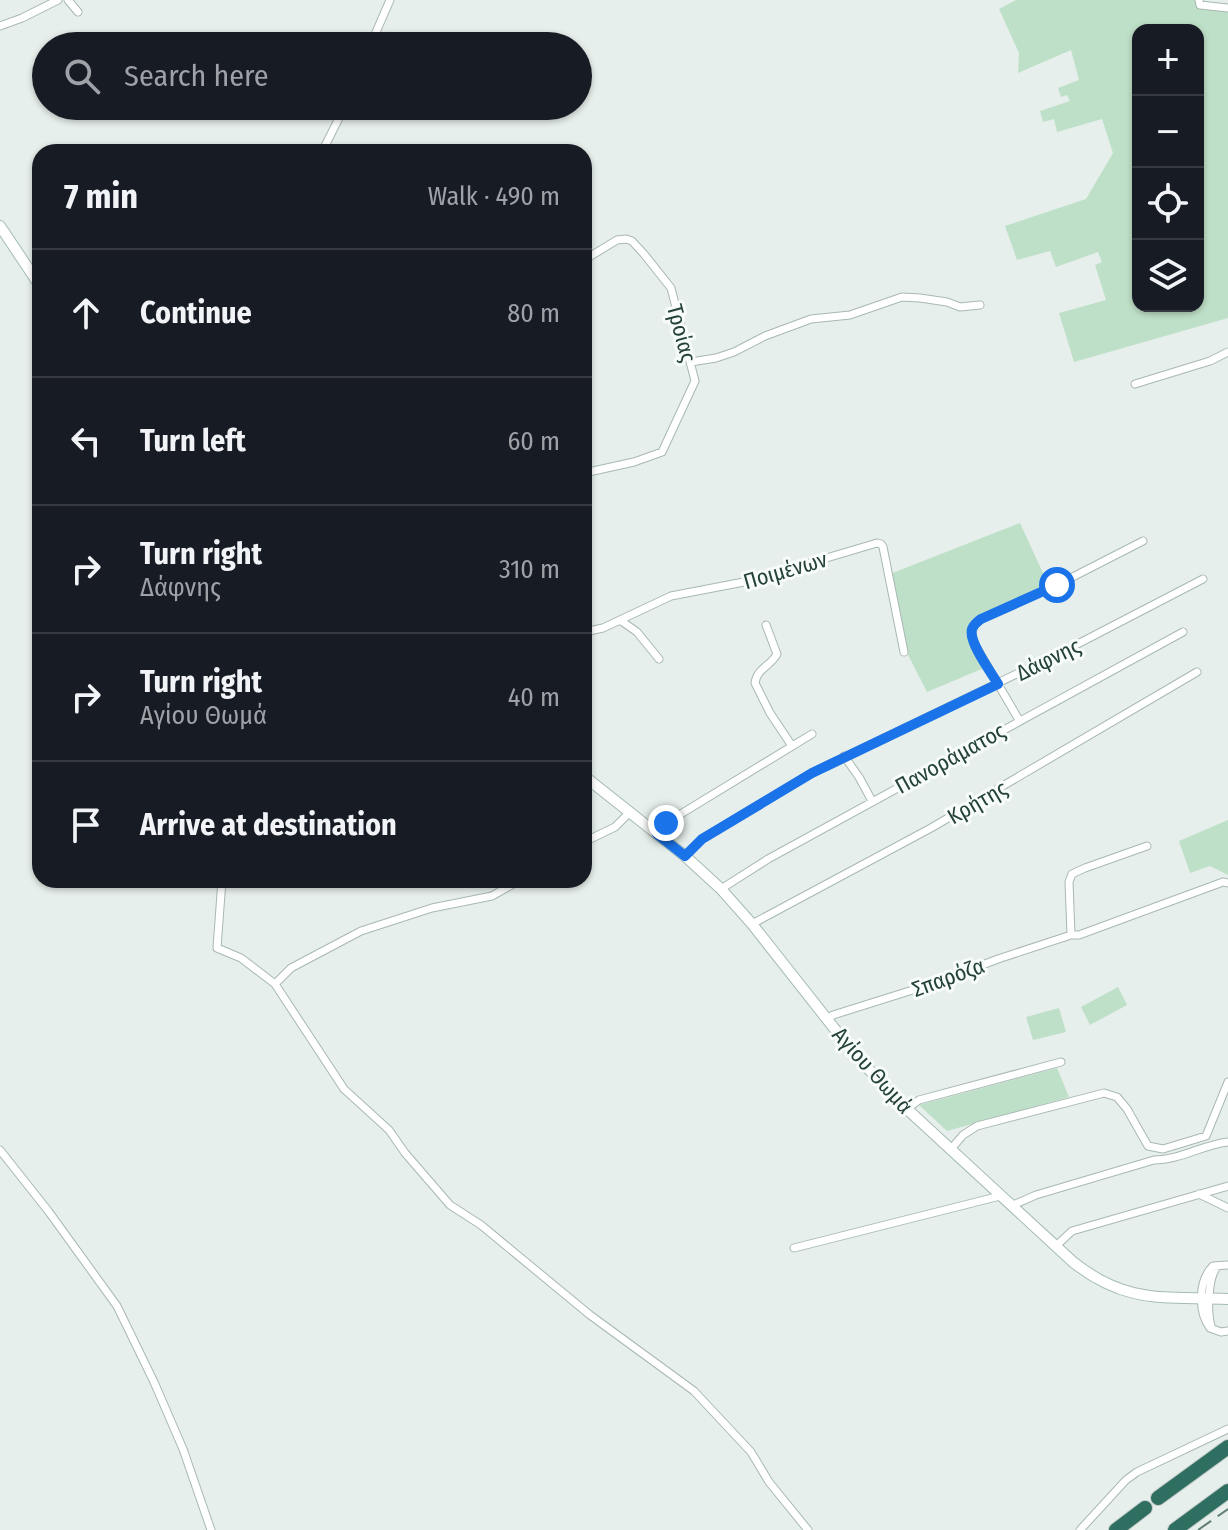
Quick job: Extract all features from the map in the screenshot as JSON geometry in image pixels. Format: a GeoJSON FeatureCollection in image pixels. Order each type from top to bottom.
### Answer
{"type":"FeatureCollection","features":[{"type":"Feature","properties":{"kind":"highway"},"geometry":{"type":"LineString","coordinates":[[1158,1498],[1228,1447]]}},
{"type":"Feature","properties":{"kind":"highway"},"geometry":{"type":"LineString","coordinates":[[1175,1530],[1228,1491]]}},
{"type":"Feature","properties":{"kind":"highway"},"geometry":{"type":"LineString","coordinates":[[1116,1530],[1145,1508]]}},
{"type":"Feature","properties":{"kind":"main road"},"geometry":{"type":"LineString","coordinates":[[0,226],[32,274]]}},
{"type":"Feature","properties":{"kind":"main road","name":"Αγίου Θωμά"},"geometry":{"type":"LineString","coordinates":[[592,782],[685,856],[721,889],[856,1056],[907,1109],[1090,1275],[1123,1290],[1161,1298],[1228,1299]]}},
{"type":"Feature","properties":{"kind":"street"},"geometry":{"type":"LineString","coordinates":[[0,26],[58,0]]}},
{"type":"Feature","properties":{"kind":"street"},"geometry":{"type":"LineString","coordinates":[[68,0],[78,12]]}},
{"type":"Feature","properties":{"kind":"street"},"geometry":{"type":"LineString","coordinates":[[376,32],[390,0]]}},
{"type":"Feature","properties":{"kind":"street"},"geometry":{"type":"LineString","coordinates":[[1199,0],[1200,5],[1228,8]]}},
{"type":"Feature","properties":{"kind":"street"},"geometry":{"type":"LineString","coordinates":[[326,144],[338,120]]}},
{"type":"Feature","properties":{"kind":"street","name":"Τροίας"},"geometry":{"type":"LineString","coordinates":[[592,255],[617,240],[626,239],[644,254],[671,288],[695,381],[662,452],[592,471]]}},
{"type":"Feature","properties":{"kind":"street"},"geometry":{"type":"LineString","coordinates":[[691,362],[734,352],[765,336],[811,319],[850,315],[902,297],[947,302],[960,307],[980,305]]}},
{"type":"Feature","properties":{"kind":"street"},"geometry":{"type":"LineString","coordinates":[[1135,384],[1210,361],[1228,352]]}},
{"type":"Feature","properties":{"kind":"street"},"geometry":{"type":"LineString","coordinates":[[1019,720],[974,643],[971,633],[973,625],[1143,541]]}},
{"type":"Feature","properties":{"kind":"street","name":"Ποιμένων"},"geometry":{"type":"LineString","coordinates":[[592,630],[671,596],[749,581],[877,543],[883,547],[904,652]]}},
{"type":"Feature","properties":{"kind":"street","name":"Δάφνης"},"geometry":{"type":"LineString","coordinates":[[685,856],[702,839],[812,773],[998,684],[1203,579]]}},
{"type":"Feature","properties":{"kind":"street"},"geometry":{"type":"LineString","coordinates":[[620,620],[637,632],[659,659]]}},
{"type":"Feature","properties":{"kind":"street"},"geometry":{"type":"LineString","coordinates":[[766,625],[777,654],[758,673],[755,683],[792,746]]}},
{"type":"Feature","properties":{"kind":"street","name":"Πανοράματος"},"geometry":{"type":"LineString","coordinates":[[721,889],[872,801],[1183,632]]}},
{"type":"Feature","properties":{"kind":"street","name":"Κρήτης"},"geometry":{"type":"LineString","coordinates":[[752,924],[931,828],[1197,672]]}},
{"type":"Feature","properties":{"kind":"street"},"geometry":{"type":"LineString","coordinates":[[657,834],[666,823],[812,734]]}},
{"type":"Feature","properties":{"kind":"street"},"geometry":{"type":"LineString","coordinates":[[844,756],[872,801]]}},
{"type":"Feature","properties":{"kind":"street"},"geometry":{"type":"LineString","coordinates":[[592,838],[615,827],[630,812]]}},
{"type":"Feature","properties":{"kind":"street"},"geometry":{"type":"LineString","coordinates":[[1071,935],[1069,882],[1072,874],[1147,846]]}},
{"type":"Feature","properties":{"kind":"street","name":"Σπαρόζα"},"geometry":{"type":"LineString","coordinates":[[827,1019],[998,959],[1079,935],[1223,882],[1228,883]]}},
{"type":"Feature","properties":{"kind":"street"},"geometry":{"type":"LineString","coordinates":[[221,888],[217,948],[241,958],[275,984],[344,1089],[389,1130],[450,1205],[481,1225],[590,1315],[694,1391],[751,1452],[769,1482],[808,1530]]}},
{"type":"Feature","properties":{"kind":"street"},"geometry":{"type":"LineString","coordinates":[[275,984],[291,968],[361,931],[432,908],[492,896],[506,888]]}},
{"type":"Feature","properties":{"kind":"street"},"geometry":{"type":"LineString","coordinates":[[907,1109],[919,1100],[1061,1062]]}},
{"type":"Feature","properties":{"kind":"street"},"geometry":{"type":"LineString","coordinates":[[951,1149],[963,1135],[977,1126],[1104,1093],[1117,1097],[1127,1109],[1148,1146],[1163,1149],[1206,1136],[1228,1082]]}},
{"type":"Feature","properties":{"kind":"street"},"geometry":{"type":"LineString","coordinates":[[1011,1206],[1036,1195],[1154,1160],[1171,1160],[1228,1142]]}},
{"type":"Feature","properties":{"kind":"street"},"geometry":{"type":"LineString","coordinates":[[0,1150],[117,1306],[177,1436],[211,1530]]}},
{"type":"Feature","properties":{"kind":"street"},"geometry":{"type":"LineString","coordinates":[[1056,1246],[1072,1231],[1228,1186]]}},
{"type":"Feature","properties":{"kind":"street"},"geometry":{"type":"LineString","coordinates":[[1199,1194],[1228,1208]]}},
{"type":"Feature","properties":{"kind":"street"},"geometry":{"type":"LineString","coordinates":[[794,1248],[1000,1196]]}},
{"type":"Feature","properties":{"kind":"street"},"geometry":{"type":"LineString","coordinates":[[1224,1264],[1212,1272],[1206,1298],[1209,1321],[1215,1331],[1228,1331]]}},
{"type":"Feature","properties":{"kind":"street"},"geometry":{"type":"LineString","coordinates":[[1080,1530],[1137,1472],[1228,1429]]}},
{"type":"Feature","properties":{"kind":"green space"},"geometry":{"type":"Polygon","coordinates":[[[1016,0],[1196,0],[1200,8],[1228,9],[1228,318],[1074,362],[1059,313],[1106,300],[1095,265],[1102,262],[1098,252],[1056,267],[1050,251],[1017,260],[1005,226],[1086,199],[1113,153],[1102,119],[1057,132],[1054,119],[1043,122],[1040,111],[1070,101],[1067,95],[1061,97],[1058,88],[1079,80],[1071,50],[1018,73],[1019,53],[999,9],[1016,0]]]}},
{"type":"Feature","properties":{"kind":"green space"},"geometry":{"type":"Polygon","coordinates":[[[1020,523],[1049,586],[977,618],[969,626],[967,635],[984,668],[927,692],[905,649],[890,574],[1020,523]]]}},
{"type":"Feature","properties":{"kind":"green space"},"geometry":{"type":"Polygon","coordinates":[[[1228,820],[1228,875],[1210,866],[1190,873],[1179,841],[1228,820]]]}},
{"type":"Feature","properties":{"kind":"green space"},"geometry":{"type":"Polygon","coordinates":[[[1118,987],[1127,1005],[1090,1025],[1081,1007],[1118,987]]]}},
{"type":"Feature","properties":{"kind":"green space"},"geometry":{"type":"Polygon","coordinates":[[[1059,1008],[1066,1032],[1033,1040],[1026,1017],[1059,1008]]]}},
{"type":"Feature","properties":{"kind":"green space"},"geometry":{"type":"Polygon","coordinates":[[[1057,1068],[1069,1097],[947,1131],[919,1105],[1057,1068]]]}},
{"type":"Feature","properties":{"kind":"railway"},"geometry":{"type":"LineString","coordinates":[[1198,1530],[1228,1509]]}},
{"type":"Feature","properties":{"kind":"route"},"geometry":{"type":"LineString","coordinates":[[666,823],[657,834],[685,856],[702,839],[812,773],[998,684],[974,643],[971,633],[973,625],[1057,585]]}}]}
